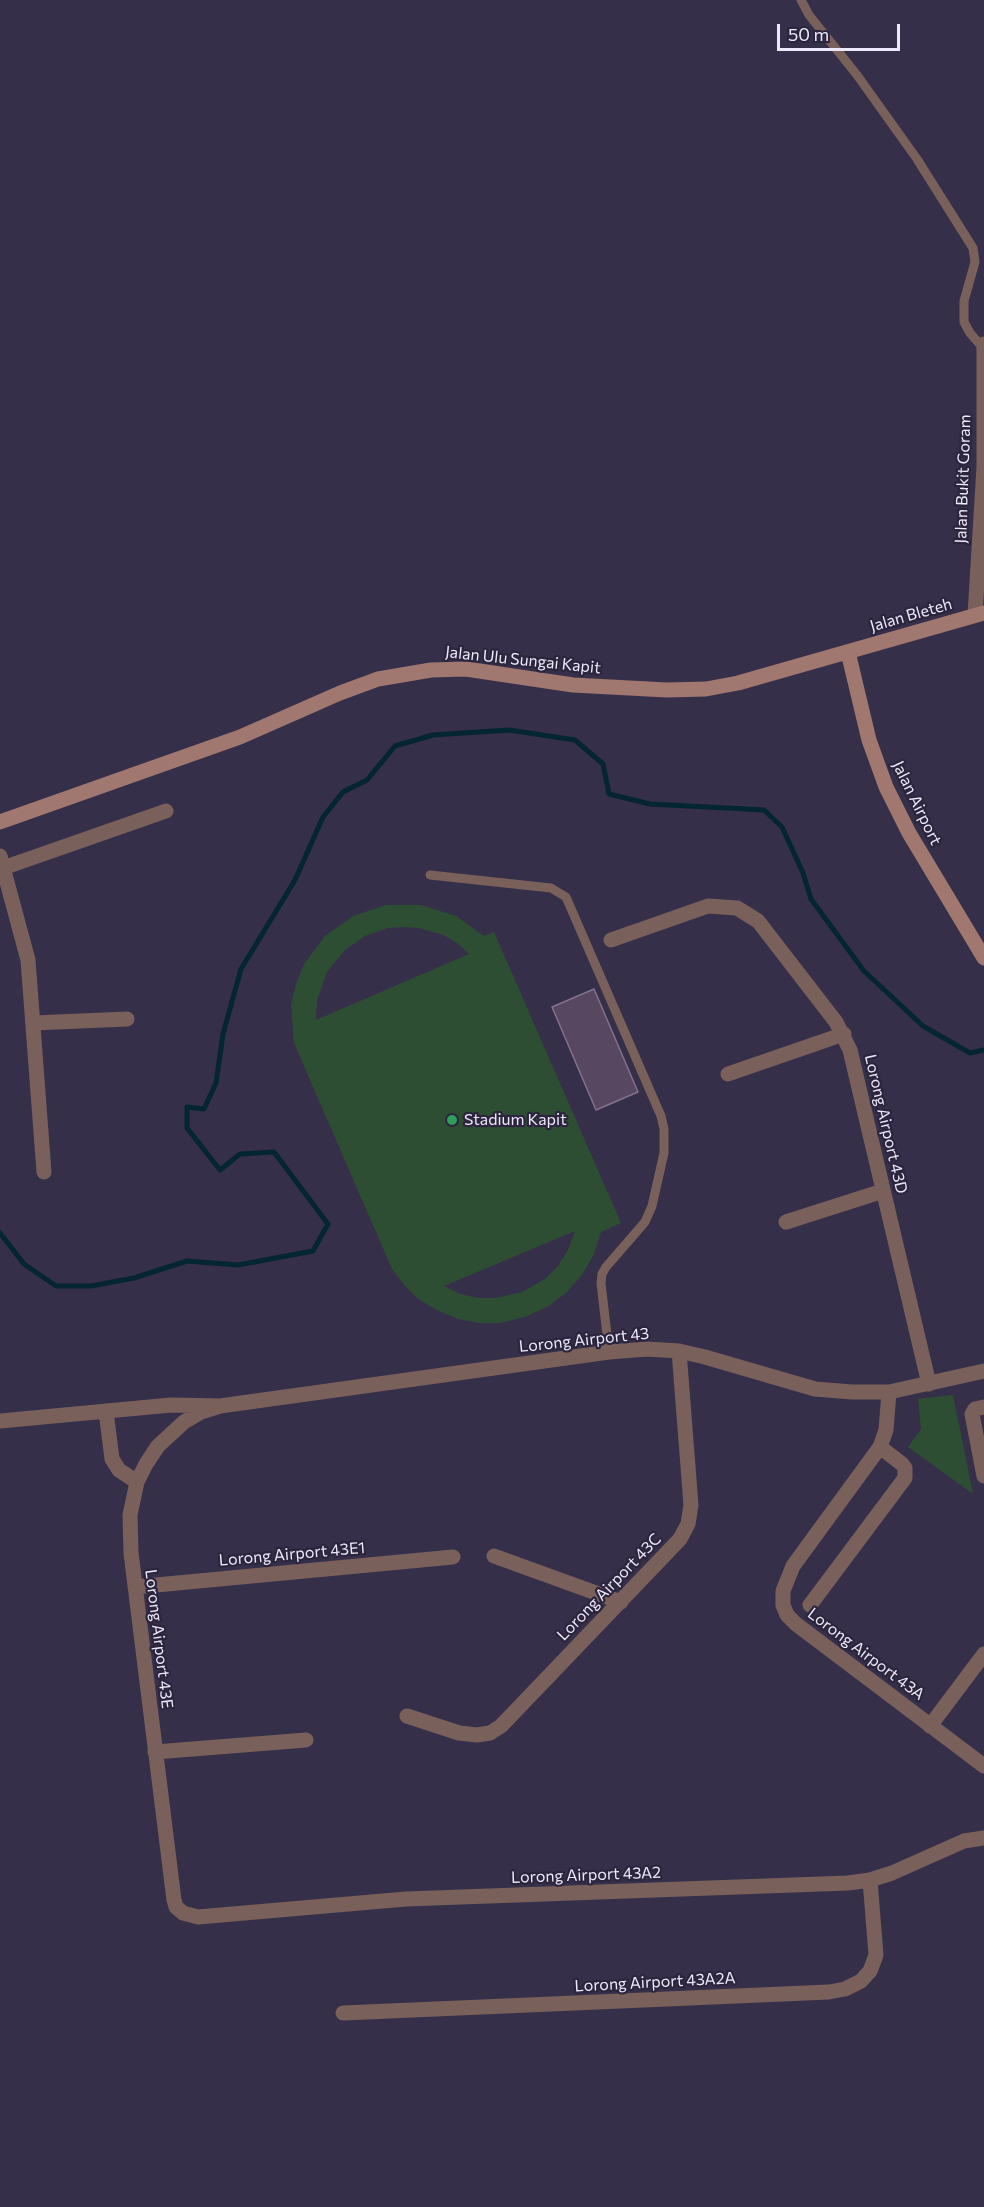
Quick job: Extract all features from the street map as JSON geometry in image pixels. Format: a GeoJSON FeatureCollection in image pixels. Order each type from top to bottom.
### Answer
{"type":"FeatureCollection","features":[{"type":"Feature","properties":{"kind":"main road","name":"Jalan Bleteh"},"geometry":{"type":"LineString","coordinates":[[848,652],[979,614]]}},
{"type":"Feature","properties":{"kind":"main road","name":"Jalan Ulu Sungai Kapit"},"geometry":{"type":"LineString","coordinates":[[0,822],[240,737],[340,693],[378,679],[431,670],[466,669],[573,685],[667,690],[706,689],[738,683],[848,652]]}},
{"type":"Feature","properties":{"kind":"main road","name":"Jalan Airport"},"geometry":{"type":"LineString","coordinates":[[848,652],[869,740],[886,787],[909,833],[984,958]]}},
{"type":"Feature","properties":{"kind":"street","name":"Jalan Bukit Goram"},"geometry":{"type":"LineString","coordinates":[[979,614],[984,467],[984,344]]}},
{"type":"Feature","properties":{"kind":"street"},"geometry":{"type":"LineString","coordinates":[[44,1172],[27,950],[2,862],[166,811]]}},
{"type":"Feature","properties":{"kind":"street","name":"Lorong Airport 43D"},"geometry":{"type":"LineString","coordinates":[[611,940],[708,906],[737,908],[758,921],[844,1034],[850,1050],[929,1384]]}},
{"type":"Feature","properties":{"kind":"street"},"geometry":{"type":"LineString","coordinates":[[33,1023],[127,1019]]}},
{"type":"Feature","properties":{"kind":"street"},"geometry":{"type":"LineString","coordinates":[[728,1074],[844,1034]]}},
{"type":"Feature","properties":{"kind":"street"},"geometry":{"type":"LineString","coordinates":[[786,1222],[884,1191]]}},
{"type":"Feature","properties":{"kind":"street","name":"Lorong Airport 43"},"geometry":{"type":"LineString","coordinates":[[220,1406],[609,1352],[647,1349],[679,1351],[705,1357],[815,1389],[852,1392],[889,1392],[984,1371]]}},
{"type":"Feature","properties":{"kind":"street","name":"Lorong Airport 43C"},"geometry":{"type":"LineString","coordinates":[[407,1716],[459,1733],[477,1736],[490,1733],[501,1726],[680,1539],[691,1515],[679,1351]]}},
{"type":"Feature","properties":{"kind":"street","name":"Lorong Airport 43A"},"geometry":{"type":"LineString","coordinates":[[889,1392],[886,1430],[880,1448],[793,1566],[783,1591],[783,1605],[787,1615],[796,1624],[984,1766]]}},
{"type":"Feature","properties":{"kind":"street"},"geometry":{"type":"LineString","coordinates":[[0,1421],[171,1405],[220,1406]]}},
{"type":"Feature","properties":{"kind":"street","name":"Lorong Airport 43E"},"geometry":{"type":"LineString","coordinates":[[183,1913],[176,1907],[174,1900],[129,1534],[132,1498],[146,1464],[171,1433],[184,1422],[201,1412],[220,1406]]}},
{"type":"Feature","properties":{"kind":"street"},"geometry":{"type":"LineString","coordinates":[[984,1407],[975,1409],[972,1414],[984,1476]]}},
{"type":"Feature","properties":{"kind":"street"},"geometry":{"type":"LineString","coordinates":[[106,1411],[112,1459],[119,1470],[137,1482]]}},
{"type":"Feature","properties":{"kind":"street"},"geometry":{"type":"LineString","coordinates":[[810,1605],[905,1478],[905,1468],[902,1464],[880,1448]]}},
{"type":"Feature","properties":{"kind":"street"},"geometry":{"type":"LineString","coordinates":[[494,1556],[621,1602]]}},
{"type":"Feature","properties":{"kind":"street","name":"Lorong Airport 43E1"},"geometry":{"type":"LineString","coordinates":[[135,1587],[453,1557]]}},
{"type":"Feature","properties":{"kind":"street"},"geometry":{"type":"LineString","coordinates":[[930,1726],[984,1654]]}},
{"type":"Feature","properties":{"kind":"street"},"geometry":{"type":"LineString","coordinates":[[155,1752],[306,1740]]}},
{"type":"Feature","properties":{"kind":"street","name":"Lorong Airport 43A2"},"geometry":{"type":"LineString","coordinates":[[183,1913],[198,1917],[406,1899],[848,1883],[892,1874],[964,1842],[984,1838]]}},
{"type":"Feature","properties":{"kind":"street","name":"Lorong Airport 43A2A"},"geometry":{"type":"LineString","coordinates":[[343,2013],[846,1989],[861,1981],[870,1971],[876,1954],[870,1880]]}},
{"type":"Feature","properties":{"kind":"lane"},"geometry":{"type":"LineString","coordinates":[[801,0],[809,15],[857,75],[917,159],[973,248],[975,262],[964,301],[964,322],[984,349]]}},
{"type":"Feature","properties":{"kind":"lane"},"geometry":{"type":"LineString","coordinates":[[430,875],[551,888],[558,890],[566,897],[661,1116],[664,1129],[664,1153],[652,1206],[645,1222],[602,1274],[609,1352]]}},
{"type":"Feature","properties":{"kind":"green space"},"geometry":{"type":"Polygon","coordinates":[[[386,905],[421,905],[456,916],[484,936],[494,932],[621,1223],[601,1232],[594,1254],[582,1275],[567,1292],[549,1306],[525,1317],[500,1323],[479,1323],[458,1319],[418,1299],[392,1269],[294,1043],[291,1005],[304,964],[325,936],[353,916],[386,905]],[[388,928],[365,936],[345,950],[327,972],[317,1000],[316,1020],[469,954],[457,943],[443,935],[419,928],[388,928]],[[575,1231],[444,1286],[460,1294],[478,1298],[496,1298],[522,1292],[545,1279],[558,1266],[568,1250],[575,1231]]]}},
{"type":"Feature","properties":{"kind":"green space"},"geometry":{"type":"Polygon","coordinates":[[[953,1395],[973,1494],[908,1447],[921,1429],[918,1399],[953,1395]]]}},
{"type":"Feature","properties":{"kind":"building"},"geometry":{"type":"Polygon","coordinates":[[[594,989],[638,1092],[596,1110],[552,1007],[594,989]]]}},
{"type":"Feature","properties":{"kind":"waterway"},"geometry":{"type":"LineString","coordinates":[[0,1233],[24,1264],[56,1286],[91,1286],[134,1278],[187,1261],[238,1265],[313,1251],[328,1224],[274,1152],[240,1154],[220,1170],[187,1128],[187,1107],[204,1109],[216,1083],[223,1034],[241,969],[295,880],[323,817],[343,792],[367,780],[395,746],[433,735],[509,730],[575,740],[603,764],[609,794],[650,804],[764,810],[782,827],[803,873],[811,899],[864,971],[923,1026],[970,1053],[984,1050]]}},
{"type":"Feature","properties":{"kind":"place","name":"Stadium Kapit"},"geometry":{"type":"Point","coordinates":[452,1120]}}]}
